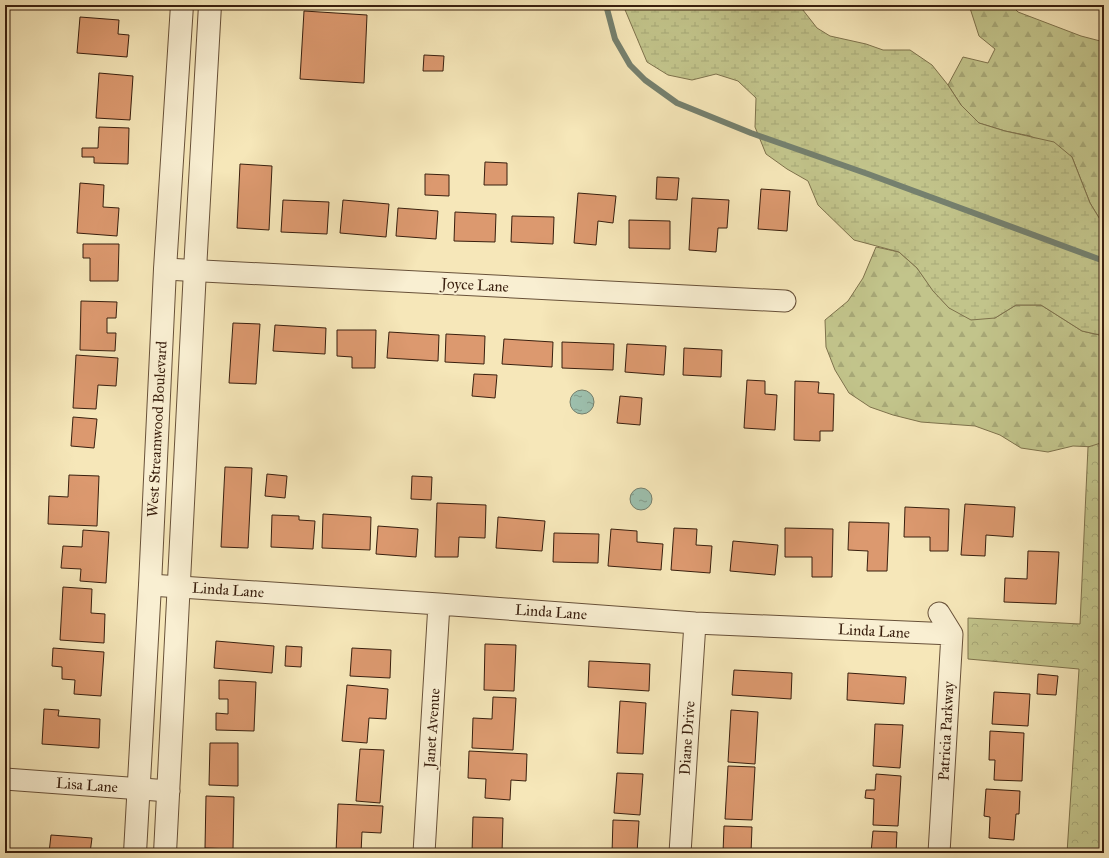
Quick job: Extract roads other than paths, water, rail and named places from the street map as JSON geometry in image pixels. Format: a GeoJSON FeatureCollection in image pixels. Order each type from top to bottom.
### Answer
{"type":"FeatureCollection","features":[{"type":"Feature","properties":{"kind":"street","name":"West Streamwood Boulevard"},"geometry":{"type":"LineString","coordinates":[[135,853],[150,585],[165,269],[182,5]]}},
{"type":"Feature","properties":{"kind":"street","name":"West Streamwood Boulevard"},"geometry":{"type":"LineString","coordinates":[[165,853],[210,5]]}},
{"type":"Feature","properties":{"kind":"street","name":"Joyce Lane"},"geometry":{"type":"LineString","coordinates":[[165,269],[785,301]]}},
{"type":"Feature","properties":{"kind":"street","name":"Linda Lane"},"geometry":{"type":"LineString","coordinates":[[150,585],[695,623],[952,634]]}},
{"type":"Feature","properties":{"kind":"street","name":"Janet Avenue"},"geometry":{"type":"LineString","coordinates":[[424,853],[439,604]]}},
{"type":"Feature","properties":{"kind":"street"},"geometry":{"type":"LineString","coordinates":[[940,613],[952,634]]}},
{"type":"Feature","properties":{"kind":"street","name":"Diane Drive"},"geometry":{"type":"LineString","coordinates":[[680,853],[695,623]]}},
{"type":"Feature","properties":{"kind":"street","name":"Patricia Parkway"},"geometry":{"type":"LineString","coordinates":[[939,853],[952,634]]}},
{"type":"Feature","properties":{"kind":"street","name":"Lisa Lane"},"geometry":{"type":"LineString","coordinates":[[5,779],[169,791]]}},
{"type":"Feature","properties":{"kind":"water"},"geometry":{"type":"Polygon","coordinates":[[[582,390],[590,394],[594,402],[590,410],[582,414],[574,410],[570,402],[574,394],[582,390]]]}},
{"type":"Feature","properties":{"kind":"water"},"geometry":{"type":"Polygon","coordinates":[[[641,488],[649,491],[652,499],[649,507],[641,510],[633,507],[630,499],[633,491],[641,488]]]}},
{"type":"Feature","properties":{"kind":"waterway"},"geometry":{"type":"LineString","coordinates":[[606,5],[615,39],[630,65],[645,80],[677,103],[751,133],[868,174],[1104,261]]}}]}
